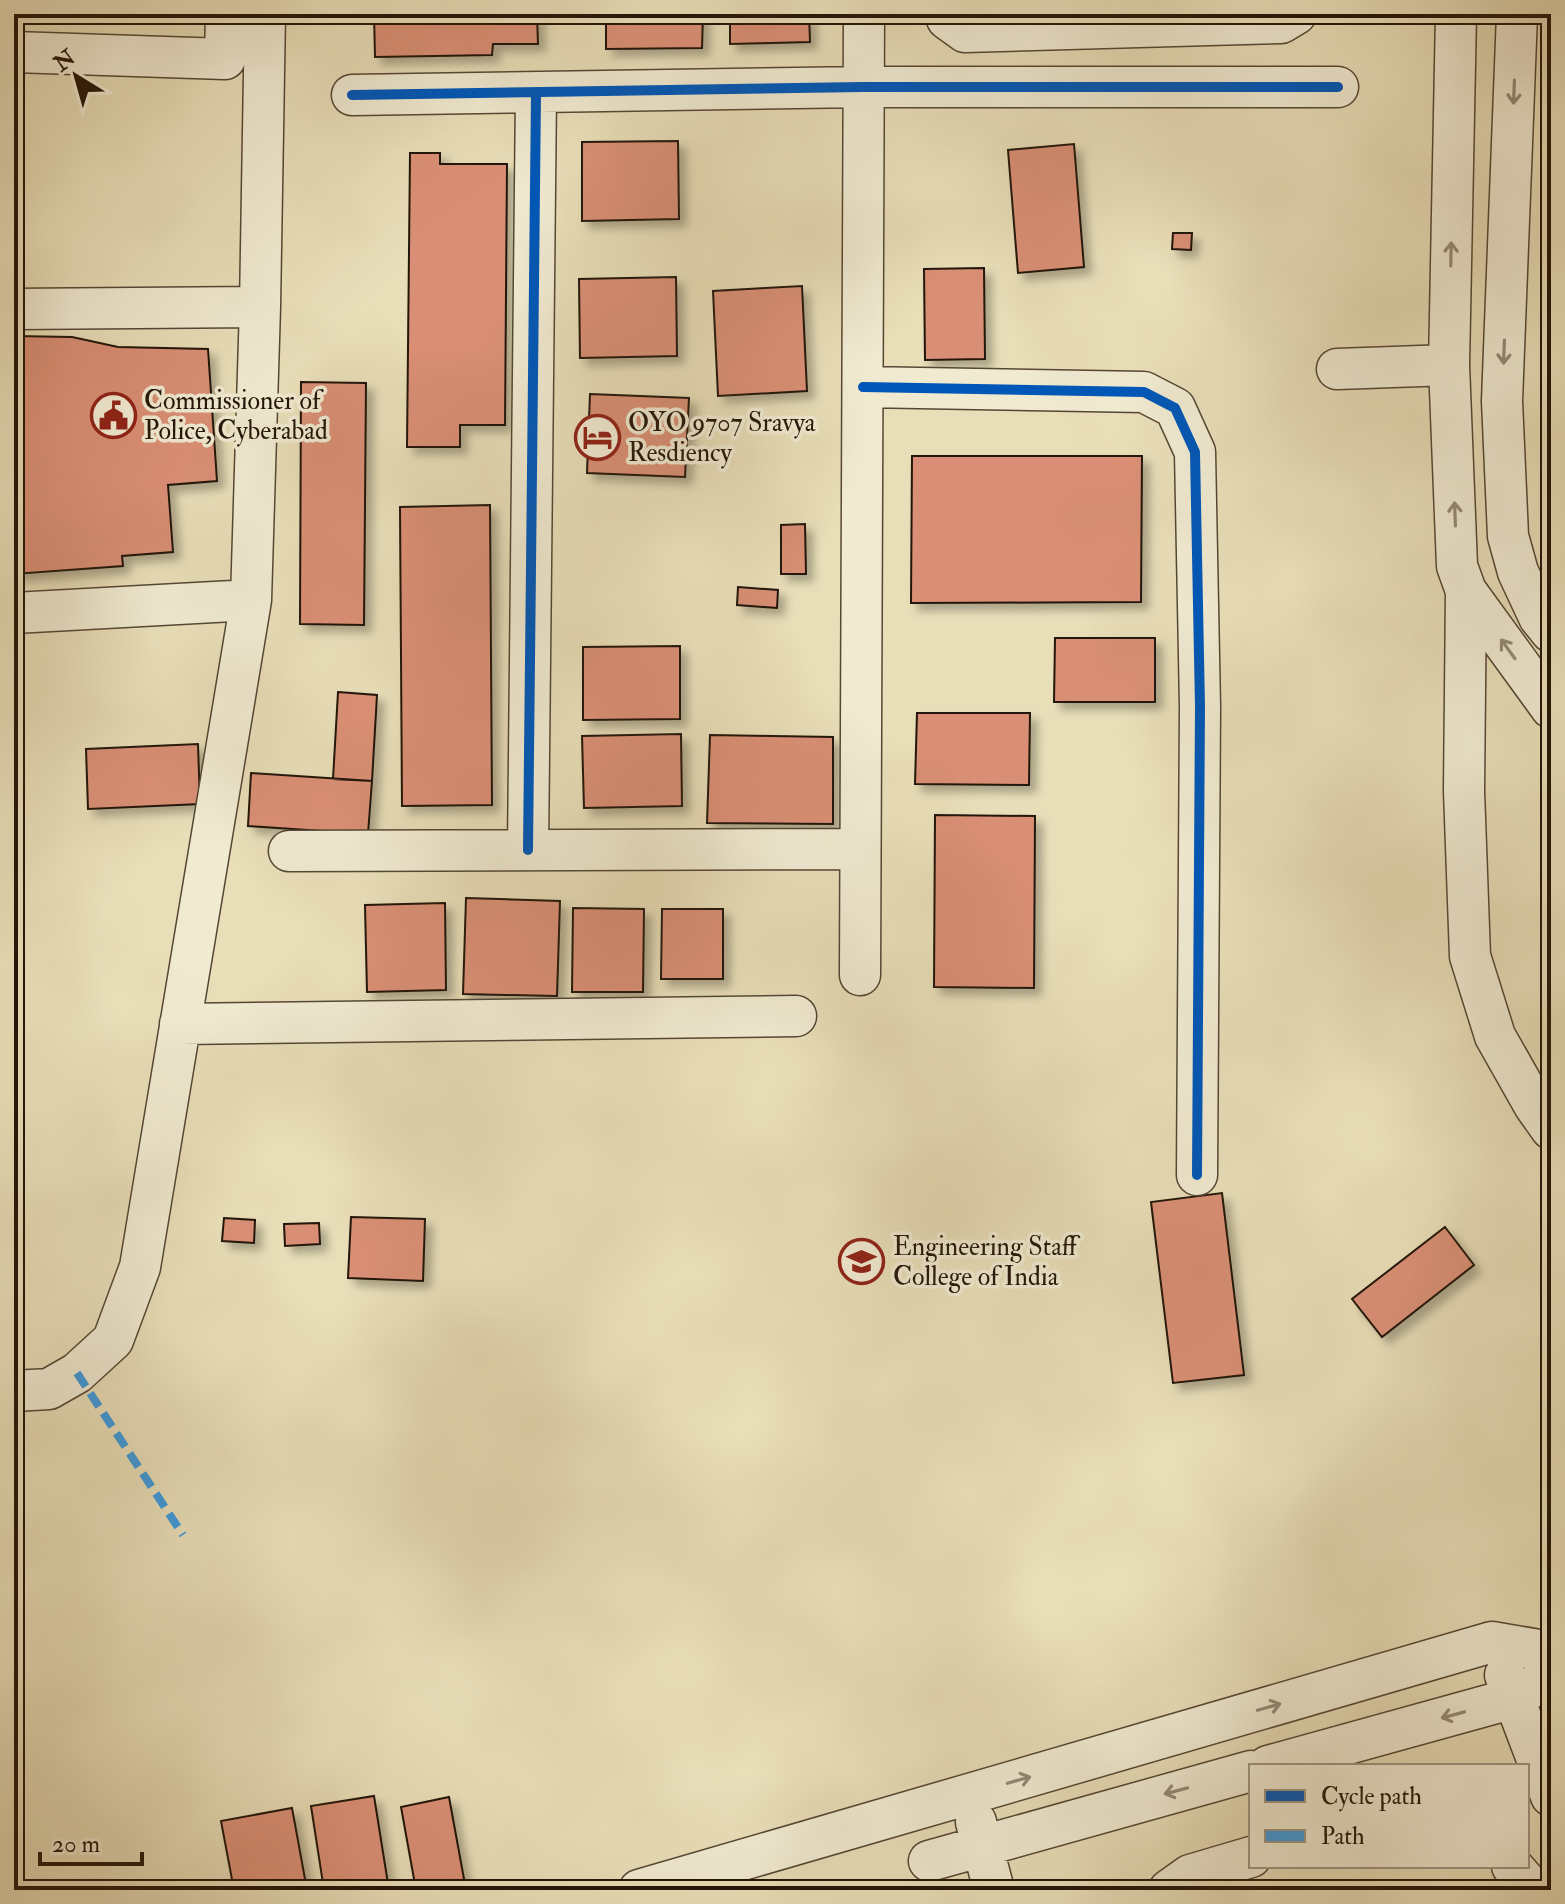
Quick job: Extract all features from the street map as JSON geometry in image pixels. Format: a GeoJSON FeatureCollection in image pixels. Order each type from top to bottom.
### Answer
{"type":"FeatureCollection","features":[{"type":"Feature","properties":{"kind":"street"},"geometry":{"type":"LineString","coordinates":[[14,52],[225,59],[226,14]]}},
{"type":"Feature","properties":{"kind":"street"},"geometry":{"type":"LineString","coordinates":[[14,1391],[49,1389],[77,1373],[113,1340],[140,1267],[251,600],[265,14]]}},
{"type":"Feature","properties":{"kind":"street"},"geometry":{"type":"LineString","coordinates":[[860,975],[864,14]]}},
{"type":"Feature","properties":{"kind":"street"},"geometry":{"type":"LineString","coordinates":[[945,14],[965,32],[1281,23],[1296,14]]}},
{"type":"Feature","properties":{"kind":"street"},"geometry":{"type":"LineString","coordinates":[[1456,14],[1449,365],[1457,566],[1466,591],[1551,708]]}},
{"type":"Feature","properties":{"kind":"street"},"geometry":{"type":"LineString","coordinates":[[1517,14],[1502,401],[1508,536],[1523,583],[1539,617],[1551,632]]}},
{"type":"Feature","properties":{"kind":"street"},"geometry":{"type":"LineString","coordinates":[[352,95],[863,87],[1338,87]]}},
{"type":"Feature","properties":{"kind":"street"},"geometry":{"type":"LineString","coordinates":[[528,850],[536,93]]}},
{"type":"Feature","properties":{"kind":"street"},"geometry":{"type":"LineString","coordinates":[[14,309],[260,307]]}},
{"type":"Feature","properties":{"kind":"street"},"geometry":{"type":"LineString","coordinates":[[1337,369],[1449,365]]}},
{"type":"Feature","properties":{"kind":"street"},"geometry":{"type":"LineString","coordinates":[[863,387],[1144,392],[1175,408],[1195,452],[1200,707],[1197,1175]]}},
{"type":"Feature","properties":{"kind":"street"},"geometry":{"type":"LineString","coordinates":[[1466,591],[1464,791],[1470,956],[1495,1036],[1551,1129]]}},
{"type":"Feature","properties":{"kind":"street"},"geometry":{"type":"LineString","coordinates":[[14,613],[251,600]]}},
{"type":"Feature","properties":{"kind":"street"},"geometry":{"type":"LineString","coordinates":[[289,851],[859,849]]}},
{"type":"Feature","properties":{"kind":"street"},"geometry":{"type":"LineString","coordinates":[[180,1024],[796,1016]]}},
{"type":"Feature","properties":{"kind":"street"},"geometry":{"type":"LineString","coordinates":[[1492,1642],[1551,1796]]}},
{"type":"Feature","properties":{"kind":"street"},"geometry":{"type":"LineString","coordinates":[[639,1890],[1492,1642],[1551,1652]]}},
{"type":"Feature","properties":{"kind":"street"},"geometry":{"type":"LineString","coordinates":[[1275,1764],[1514,1698],[1551,1676]]}},
{"type":"Feature","properties":{"kind":"street"},"geometry":{"type":"LineString","coordinates":[[907,1814],[929,1880],[982,1845],[1249,1772]]}},
{"type":"Feature","properties":{"kind":"street"},"geometry":{"type":"LineString","coordinates":[[969,1794],[994,1890]]}},
{"type":"Feature","properties":{"kind":"street"},"geometry":{"type":"LineString","coordinates":[[1169,1890],[1190,1875],[1249,1858]]}},
{"type":"Feature","properties":{"kind":"street"},"geometry":{"type":"LineString","coordinates":[[1514,1868],[1533,1890]]}},
{"type":"Feature","properties":{"kind":"building"},"geometry":{"type":"Polygon","coordinates":[[[374,14],[537,14],[538,44],[493,44],[492,55],[375,57],[374,14]]]}},
{"type":"Feature","properties":{"kind":"building"},"geometry":{"type":"Polygon","coordinates":[[[606,14],[703,14],[702,48],[606,49],[606,14]]]}},
{"type":"Feature","properties":{"kind":"building"},"geometry":{"type":"Polygon","coordinates":[[[730,14],[809,14],[810,42],[730,44],[730,14]]]}},
{"type":"Feature","properties":{"kind":"building"},"geometry":{"type":"Polygon","coordinates":[[[678,141],[679,219],[582,221],[582,142],[678,141]]]}},
{"type":"Feature","properties":{"kind":"building"},"geometry":{"type":"Polygon","coordinates":[[[1074,144],[1084,267],[1018,273],[1008,150],[1074,144]]]}},
{"type":"Feature","properties":{"kind":"building"},"geometry":{"type":"Polygon","coordinates":[[[410,153],[440,153],[440,164],[507,164],[505,425],[460,425],[460,447],[407,447],[410,153]]]}},
{"type":"Feature","properties":{"kind":"building"},"geometry":{"type":"Polygon","coordinates":[[[1173,233],[1192,233],[1191,250],[1172,249],[1173,233]]]}},
{"type":"Feature","properties":{"kind":"building"},"geometry":{"type":"Polygon","coordinates":[[[984,268],[985,359],[925,360],[924,269],[984,268]]]}},
{"type":"Feature","properties":{"kind":"building"},"geometry":{"type":"Polygon","coordinates":[[[676,277],[677,356],[580,358],[579,279],[676,277]]]}},
{"type":"Feature","properties":{"kind":"building"},"geometry":{"type":"Polygon","coordinates":[[[802,286],[807,391],[718,396],[713,291],[802,286]]]}},
{"type":"Feature","properties":{"kind":"building","name":"Commissioner of Police, Cyberabad"},"geometry":{"type":"Polygon","coordinates":[[[14,336],[72,337],[118,347],[208,349],[217,481],[168,485],[173,552],[122,556],[123,566],[14,574],[14,336]]]}},
{"type":"Feature","properties":{"kind":"building"},"geometry":{"type":"Polygon","coordinates":[[[301,382],[366,383],[364,625],[300,624],[301,382]]]}},
{"type":"Feature","properties":{"kind":"building"},"geometry":{"type":"Polygon","coordinates":[[[590,394],[689,398],[685,477],[587,473],[590,394]]]}},
{"type":"Feature","properties":{"kind":"building"},"geometry":{"type":"Polygon","coordinates":[[[912,456],[1142,456],[1141,602],[911,603],[912,456]]]}},
{"type":"Feature","properties":{"kind":"building"},"geometry":{"type":"Polygon","coordinates":[[[490,505],[492,805],[402,806],[400,507],[490,505]]]}},
{"type":"Feature","properties":{"kind":"building"},"geometry":{"type":"Polygon","coordinates":[[[805,524],[806,574],[781,574],[781,525],[805,524]]]}},
{"type":"Feature","properties":{"kind":"building"},"geometry":{"type":"Polygon","coordinates":[[[738,587],[778,590],[777,608],[737,605],[738,587]]]}},
{"type":"Feature","properties":{"kind":"building"},"geometry":{"type":"Polygon","coordinates":[[[1055,638],[1155,638],[1155,702],[1054,702],[1055,638]]]}},
{"type":"Feature","properties":{"kind":"building"},"geometry":{"type":"Polygon","coordinates":[[[680,646],[680,719],[583,720],[583,647],[680,646]]]}},
{"type":"Feature","properties":{"kind":"building"},"geometry":{"type":"Polygon","coordinates":[[[338,692],[377,695],[372,781],[333,779],[338,692]]]}},
{"type":"Feature","properties":{"kind":"building"},"geometry":{"type":"Polygon","coordinates":[[[917,713],[1030,713],[1029,785],[915,784],[917,713]]]}},
{"type":"Feature","properties":{"kind":"building"},"geometry":{"type":"Polygon","coordinates":[[[681,734],[682,806],[584,808],[582,736],[681,734]]]}},
{"type":"Feature","properties":{"kind":"building"},"geometry":{"type":"Polygon","coordinates":[[[710,735],[833,737],[833,824],[707,823],[710,735]]]}},
{"type":"Feature","properties":{"kind":"building"},"geometry":{"type":"Polygon","coordinates":[[[198,744],[200,804],[88,809],[86,749],[198,744]]]}},
{"type":"Feature","properties":{"kind":"building"},"geometry":{"type":"Polygon","coordinates":[[[251,773],[372,781],[368,834],[248,826],[251,773]]]}},
{"type":"Feature","properties":{"kind":"building"},"geometry":{"type":"Polygon","coordinates":[[[935,815],[1035,816],[1034,988],[934,987],[935,815]]]}},
{"type":"Feature","properties":{"kind":"building"},"geometry":{"type":"Polygon","coordinates":[[[466,898],[560,901],[557,996],[463,994],[466,898]]]}},
{"type":"Feature","properties":{"kind":"building"},"geometry":{"type":"Polygon","coordinates":[[[445,903],[446,990],[367,992],[365,905],[445,903]]]}},
{"type":"Feature","properties":{"kind":"building"},"geometry":{"type":"Polygon","coordinates":[[[573,908],[644,909],[643,992],[572,992],[573,908]]]}},
{"type":"Feature","properties":{"kind":"building"},"geometry":{"type":"Polygon","coordinates":[[[662,909],[723,909],[723,979],[661,979],[662,909]]]}},
{"type":"Feature","properties":{"kind":"building"},"geometry":{"type":"Polygon","coordinates":[[[1222,1193],[1244,1375],[1173,1383],[1151,1202],[1222,1193]]]}},
{"type":"Feature","properties":{"kind":"building"},"geometry":{"type":"Polygon","coordinates":[[[351,1217],[425,1219],[423,1281],[348,1278],[351,1217]]]}},
{"type":"Feature","properties":{"kind":"building"},"geometry":{"type":"Polygon","coordinates":[[[224,1218],[255,1220],[254,1243],[222,1241],[224,1218]]]}},
{"type":"Feature","properties":{"kind":"building"},"geometry":{"type":"Polygon","coordinates":[[[319,1223],[320,1244],[285,1246],[284,1224],[319,1223]]]}},
{"type":"Feature","properties":{"kind":"building"},"geometry":{"type":"Polygon","coordinates":[[[1445,1227],[1474,1265],[1382,1337],[1352,1299],[1445,1227]]]}},
{"type":"Feature","properties":{"kind":"building"},"geometry":{"type":"Polygon","coordinates":[[[374,1796],[389,1890],[324,1890],[311,1806],[374,1796]]]}},
{"type":"Feature","properties":{"kind":"building"},"geometry":{"type":"Polygon","coordinates":[[[449,1797],[466,1890],[416,1890],[401,1807],[449,1797]]]}},
{"type":"Feature","properties":{"kind":"building"},"geometry":{"type":"Polygon","coordinates":[[[292,1808],[307,1890],[234,1890],[221,1821],[292,1808]]]}},
{"type":"Feature","properties":{"kind":"building"},"geometry":{"type":"Polygon","coordinates":[[[213,1880],[215,1890],[152,1890],[213,1880]]]}},
{"type":"Feature","properties":{"kind":"marked path"},"geometry":{"type":"LineString","coordinates":[[77,1373],[183,1535]]}},
{"type":"Feature","properties":{"kind":"cycle path"},"geometry":{"type":"LineString","coordinates":[[352,95],[863,87],[1338,87]]}},
{"type":"Feature","properties":{"kind":"cycle path"},"geometry":{"type":"LineString","coordinates":[[528,850],[536,93]]}},
{"type":"Feature","properties":{"kind":"cycle path"},"geometry":{"type":"LineString","coordinates":[[863,387],[1144,392],[1175,408],[1195,452],[1200,707],[1197,1175]]}},
{"type":"Feature","properties":{"kind":"place","name":"Commissioner of Police, Cyberabad"},"geometry":{"type":"Point","coordinates":[113,415]}},
{"type":"Feature","properties":{"kind":"place","name":"OYO 9707 Sravya Resdiency"},"geometry":{"type":"Point","coordinates":[597,437]}},
{"type":"Feature","properties":{"kind":"place","name":"Engineering Staff College of India"},"geometry":{"type":"Point","coordinates":[862,1261]}}]}
